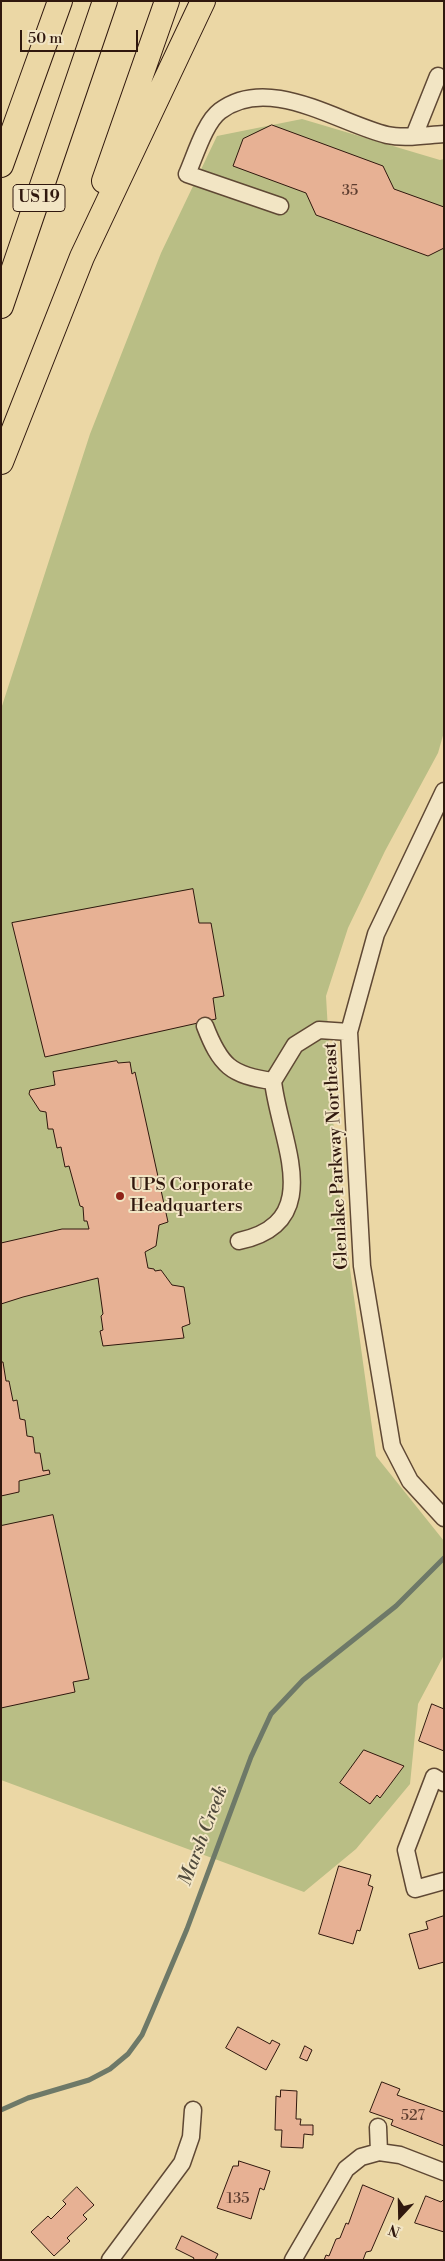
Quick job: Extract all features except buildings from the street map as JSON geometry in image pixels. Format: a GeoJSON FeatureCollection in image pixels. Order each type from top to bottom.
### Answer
{"type":"FeatureCollection","features":[{"type":"Feature","properties":{"kind":"highway","name":"US 19"},"geometry":{"type":"LineString","coordinates":[[1,165],[53,1]]}},
{"type":"Feature","properties":{"kind":"highway"},"geometry":{"type":"LineString","coordinates":[[18,114],[60,1]]}},
{"type":"Feature","properties":{"kind":"highway"},"geometry":{"type":"LineString","coordinates":[[94,32],[105,1]]}},
{"type":"Feature","properties":{"kind":"highway"},"geometry":{"type":"LineString","coordinates":[[94,32],[115,1]]}},
{"type":"Feature","properties":{"kind":"highway"},"geometry":{"type":"LineString","coordinates":[[82,257],[96,204],[168,1]]}},
{"type":"Feature","properties":{"kind":"highway"},"geometry":{"type":"LineString","coordinates":[[1,462],[82,257],[203,1]]}},
{"type":"Feature","properties":{"kind":"highway","name":"US 19"},"geometry":{"type":"LineString","coordinates":[[1,306],[94,32]]}},
{"type":"Feature","properties":{"kind":"street"},"geometry":{"type":"LineString","coordinates":[[414,136],[438,76]]}},
{"type":"Feature","properties":{"kind":"street"},"geometry":{"type":"LineString","coordinates":[[280,206],[187,174],[209,124],[220,111],[238,102],[263,98],[290,100],[388,135],[444,134]]}},
{"type":"Feature","properties":{"kind":"street","name":"Glenlake Parkway Northeast"},"geometry":{"type":"LineString","coordinates":[[444,791],[376,934],[349,1032],[362,1266],[392,1446],[410,1481],[444,1518]]}},
{"type":"Feature","properties":{"kind":"street"},"geometry":{"type":"LineString","coordinates":[[204,1026],[214,1049],[229,1067],[248,1078],[273,1081]]}},
{"type":"Feature","properties":{"kind":"street"},"geometry":{"type":"LineString","coordinates":[[239,1241],[251,1238],[270,1229],[282,1216],[291,1199],[293,1180],[273,1081],[295,1045],[319,1030],[349,1032]]}},
{"type":"Feature","properties":{"kind":"street"},"geometry":{"type":"LineString","coordinates":[[444,1782],[434,1777],[406,1850],[415,1889],[444,1881]]}},
{"type":"Feature","properties":{"kind":"street"},"geometry":{"type":"LineString","coordinates":[[110,2260],[182,2163],[191,2137],[193,2110]]}},
{"type":"Feature","properties":{"kind":"street"},"geometry":{"type":"LineString","coordinates":[[378,2127],[378,2152]]}},
{"type":"Feature","properties":{"kind":"street"},"geometry":{"type":"LineString","coordinates":[[293,2260],[346,2169],[361,2157],[378,2152],[400,2155],[444,2172]]}},
{"type":"Feature","properties":{"kind":"green space"},"geometry":{"type":"Polygon","coordinates":[[[302,119],[440,160],[444,159],[444,732],[438,753],[385,851],[348,928],[326,996],[336,1168],[376,1456],[444,1541],[444,1655],[418,1704],[410,1784],[356,1849],[304,1892],[1,1780],[1,709],[90,434],[161,253],[217,136],[302,119]]]}},
{"type":"Feature","properties":{"kind":"waterway","name":"Marsh Creek"},"geometry":{"type":"LineString","coordinates":[[1,2110],[28,2098],[89,2080],[110,2069],[128,2054],[142,2035],[187,1929],[251,1757],[271,1714],[303,1680],[396,1606],[444,1558]]}},
{"type":"Feature","properties":{"kind":"place","name":"UPS Corporate Headquarters"},"geometry":{"type":"Point","coordinates":[120,1196]}}]}
